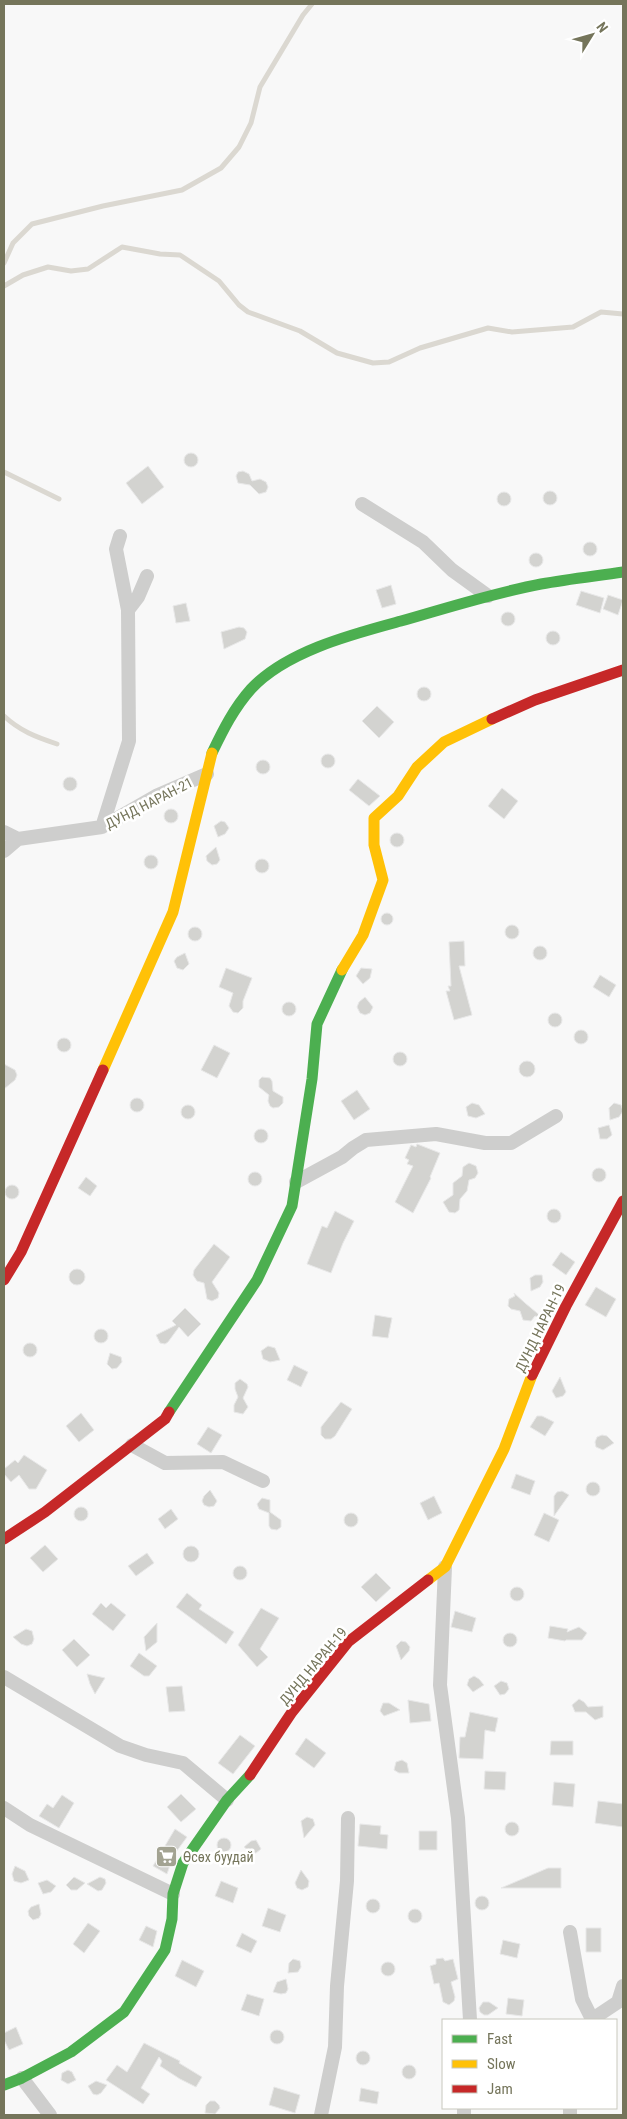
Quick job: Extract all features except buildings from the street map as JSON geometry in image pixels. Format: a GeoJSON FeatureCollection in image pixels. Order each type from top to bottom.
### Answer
{"type":"FeatureCollection","features":[{"type":"Feature","properties":{"kind":"street"},"geometry":{"type":"LineString","coordinates":[[362,504],[422,542],[452,570],[488,596]]}},
{"type":"Feature","properties":{"kind":"street"},"geometry":{"type":"LineString","coordinates":[[102,827],[129,741],[128,610],[116,549],[120,536]]}},
{"type":"Feature","properties":{"kind":"street"},"geometry":{"type":"LineString","coordinates":[[4,1280],[21,1252],[173,912],[211,756],[228,720],[252,688],[281,665],[310,651],[361,632],[488,596],[541,584],[623,572]]}},
{"type":"Feature","properties":{"kind":"street"},"geometry":{"type":"LineString","coordinates":[[128,610],[138,597],[147,576]]}},
{"type":"Feature","properties":{"kind":"street"},"geometry":{"type":"LineString","coordinates":[[4,1539],[45,1512],[165,1419],[257,1280],[292,1206],[312,1079],[317,1024],[336,980],[363,936],[382,880],[374,845],[374,818],[398,796],[417,767],[444,742],[535,700],[623,670]]}},
{"type":"Feature","properties":{"kind":"street","name":"ДУНД НАРАН-21"},"geometry":{"type":"LineString","coordinates":[[18,839],[102,827],[156,796],[207,774]]}},
{"type":"Feature","properties":{"kind":"street"},"geometry":{"type":"LineString","coordinates":[[4,832],[18,839],[4,851]]}},
{"type":"Feature","properties":{"kind":"street"},"geometry":{"type":"LineString","coordinates":[[296,1182],[342,1157],[352,1148],[366,1140],[436,1134],[485,1143],[511,1143],[556,1116]]}},
{"type":"Feature","properties":{"kind":"street","name":"ДУНД НАРАН-19"},"geometry":{"type":"LineString","coordinates":[[4,2085],[22,2078],[71,2052],[124,2012],[166,1950],[172,1919],[173,1894],[183,1863],[227,1800],[250,1776],[292,1712],[348,1642],[445,1567],[504,1449],[531,1378],[623,1201]]}},
{"type":"Feature","properties":{"kind":"street"},"geometry":{"type":"LineString","coordinates":[[132,1445],[165,1463],[223,1462],[263,1481]]}},
{"type":"Feature","properties":{"kind":"street"},"geometry":{"type":"LineString","coordinates":[[445,1567],[440,1685],[458,1818],[470,2019]]}},
{"type":"Feature","properties":{"kind":"street"},"geometry":{"type":"LineString","coordinates":[[4,1677],[120,1746],[146,1755],[183,1763],[227,1800]]}},
{"type":"Feature","properties":{"kind":"street"},"geometry":{"type":"LineString","coordinates":[[4,1808],[30,1825],[173,1894]]}},
{"type":"Feature","properties":{"kind":"street"},"geometry":{"type":"LineString","coordinates":[[322,2115],[335,2047],[337,1986],[347,1882],[348,1818]]}},
{"type":"Feature","properties":{"kind":"street"},"geometry":{"type":"LineString","coordinates":[[570,1932],[582,1999],[592,2019],[618,2002],[623,1986]]}},
{"type":"Feature","properties":{"kind":"street"},"geometry":{"type":"LineString","coordinates":[[22,2078],[50,2115]]}},
{"type":"Feature","properties":{"kind":"waterway"},"geometry":{"type":"LineString","coordinates":[[4,263],[13,243],[32,224],[103,206],[182,190],[221,168],[239,147],[251,123],[260,87],[303,15],[312,4]]}},
{"type":"Feature","properties":{"kind":"waterway"},"geometry":{"type":"LineString","coordinates":[[4,286],[23,275],[48,267],[71,271],[88,269],[122,247],[160,254],[180,255],[219,281],[239,305],[248,312],[300,331],[337,353],[373,363],[389,362],[420,348],[488,328],[512,332],[573,327],[601,312],[623,314]]}},
{"type":"Feature","properties":{"kind":"waterway"},"geometry":{"type":"LineString","coordinates":[[4,472],[59,499]]}},
{"type":"Feature","properties":{"kind":"waterway"},"geometry":{"type":"LineString","coordinates":[[4,716],[16,726],[29,733],[57,744]]}},
{"type":"Feature","properties":{"kind":"traffic: fast"},"geometry":{"type":"LineString","coordinates":[[212,753],[234,712],[251,689],[282,664],[301,654],[342,638],[488,596],[541,584],[623,572]]}},
{"type":"Feature","properties":{"kind":"traffic: fast"},"geometry":{"type":"LineString","coordinates":[[169,1412],[257,1280],[292,1206],[312,1079],[317,1024],[342,970]]}},
{"type":"Feature","properties":{"kind":"traffic: fast"},"geometry":{"type":"LineString","coordinates":[[4,2085],[22,2078],[71,2052],[124,2012],[165,1950],[172,1919],[173,1894],[183,1863],[227,1800],[250,1775]]}},
{"type":"Feature","properties":{"kind":"traffic: slow"},"geometry":{"type":"LineString","coordinates":[[342,970],[363,935],[383,880],[374,845],[374,818],[398,796],[417,767],[444,742],[492,719]]}},
{"type":"Feature","properties":{"kind":"traffic: slow"},"geometry":{"type":"LineString","coordinates":[[103,1070],[173,912],[212,753]]}},
{"type":"Feature","properties":{"kind":"traffic: slow"},"geometry":{"type":"LineString","coordinates":[[428,1580],[445,1567],[504,1449],[532,1375]]}},
{"type":"Feature","properties":{"kind":"traffic: jam"},"geometry":{"type":"LineString","coordinates":[[492,719],[535,700],[623,670]]}},
{"type":"Feature","properties":{"kind":"traffic: jam"},"geometry":{"type":"LineString","coordinates":[[4,1280],[21,1252],[103,1070]]}},
{"type":"Feature","properties":{"kind":"traffic: jam"},"geometry":{"type":"LineString","coordinates":[[532,1375],[566,1306],[623,1201]]}},
{"type":"Feature","properties":{"kind":"traffic: jam"},"geometry":{"type":"LineString","coordinates":[[4,1539],[45,1512],[165,1419],[169,1412]]}},
{"type":"Feature","properties":{"kind":"traffic: jam"},"geometry":{"type":"LineString","coordinates":[[250,1775],[292,1712],[348,1642],[428,1580]]}},
{"type":"Feature","properties":{"kind":"place","name":"Өсөх буудай"},"geometry":{"type":"Point","coordinates":[167,1857]}}]}
